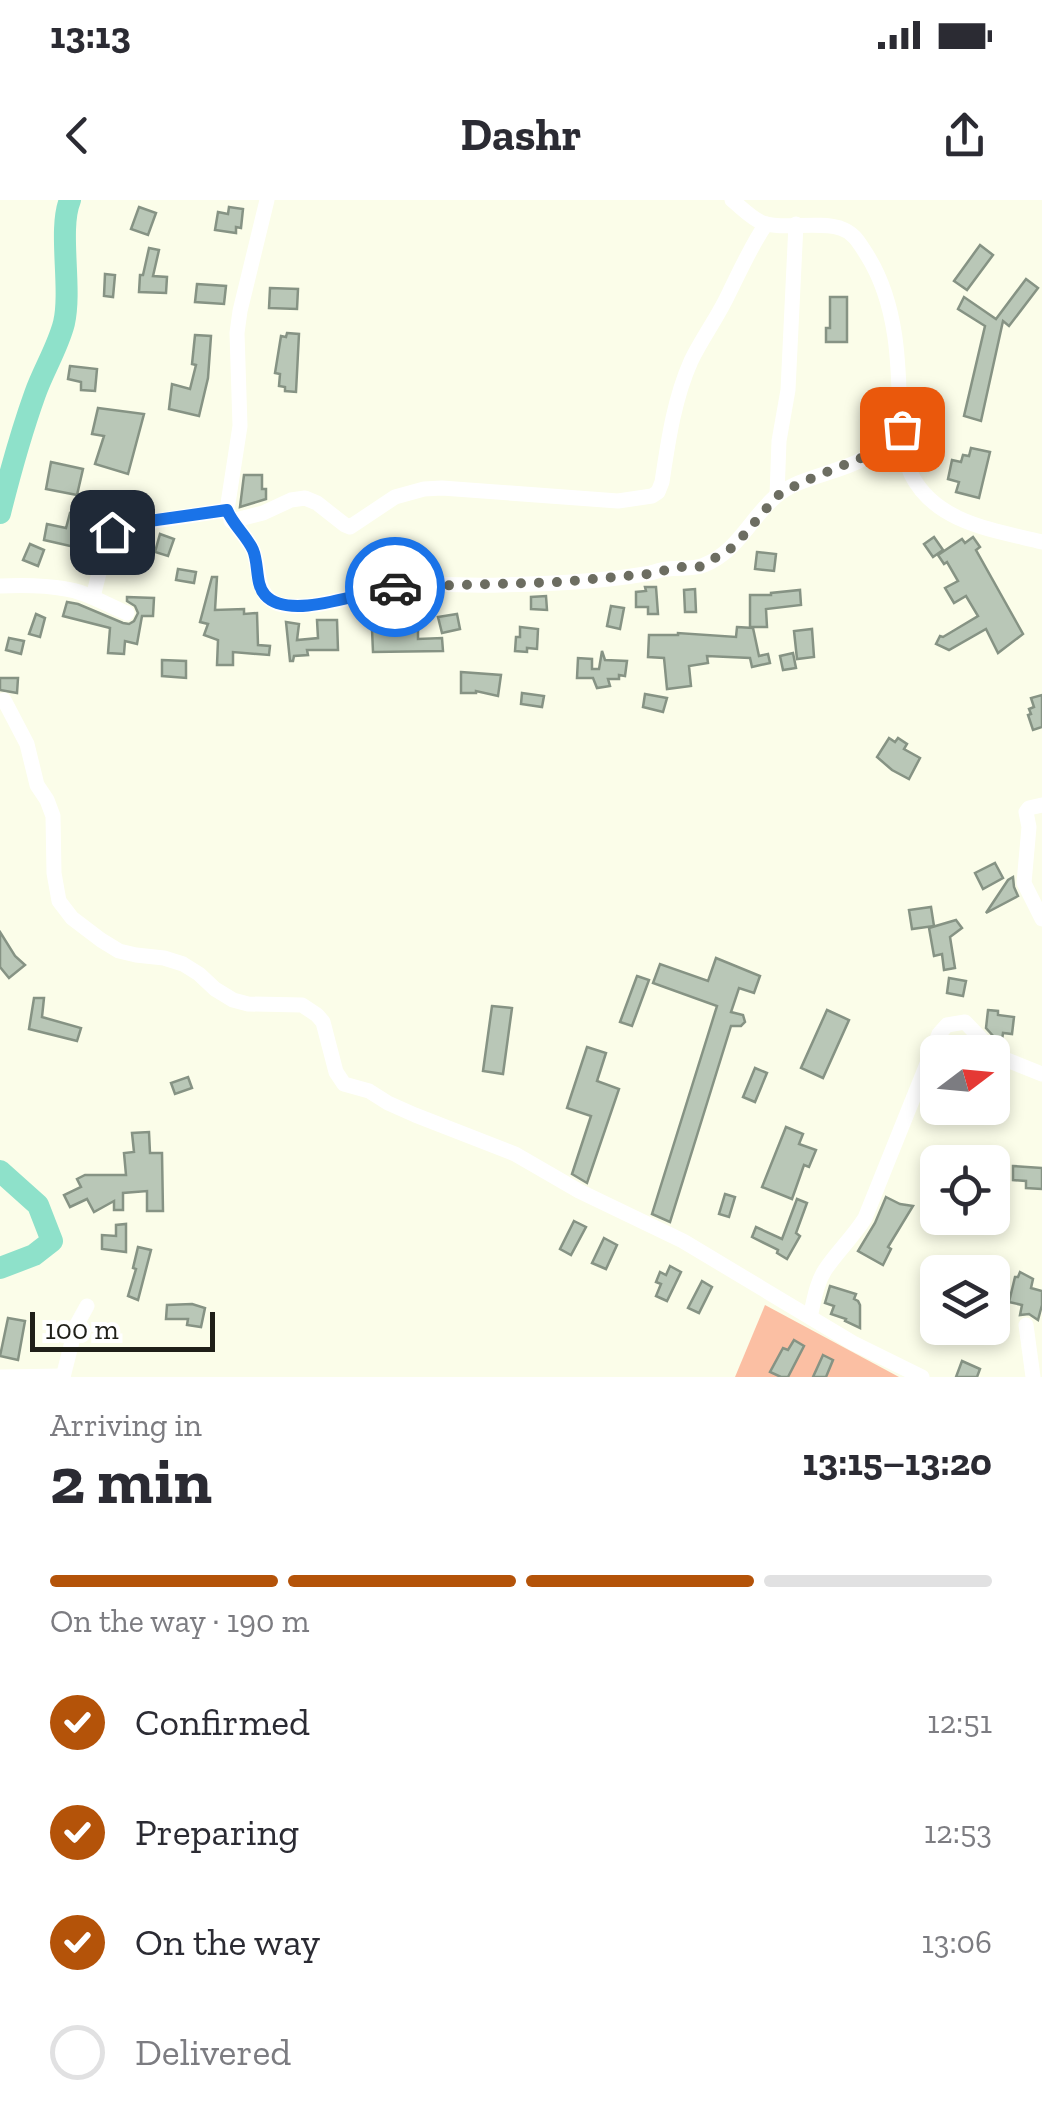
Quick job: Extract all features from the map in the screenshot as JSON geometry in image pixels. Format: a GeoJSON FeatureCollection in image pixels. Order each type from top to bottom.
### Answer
{"type":"FeatureCollection","features":[{"type":"Feature","properties":{"kind":"street"},"geometry":{"type":"LineString","coordinates":[[267,200],[237,333],[240,426],[229,516],[251,545],[260,588],[275,603],[303,606],[406,586],[501,586],[699,567],[737,543],[777,496],[871,454],[900,428]]}},
{"type":"Feature","properties":{"kind":"street"},"geometry":{"type":"LineString","coordinates":[[732,200],[766,224],[842,228],[855,236],[885,291],[894,327],[900,428],[911,473],[925,496],[964,521],[1042,542]]}},
{"type":"Feature","properties":{"kind":"street"},"geometry":{"type":"LineString","coordinates":[[93,597],[106,545],[116,528],[128,524],[263,514],[291,500],[305,498],[350,526],[395,496],[442,488],[618,501],[652,496],[660,488],[671,422],[689,366],[766,224]]}},
{"type":"Feature","properties":{"kind":"street"},"geometry":{"type":"LineString","coordinates":[[777,496],[778,441],[788,390],[796,224]]}},
{"type":"Feature","properties":{"kind":"street"},"geometry":{"type":"LineString","coordinates":[[0,586],[68,589],[127,613]]}},
{"type":"Feature","properties":{"kind":"street"},"geometry":{"type":"LineString","coordinates":[[4,700],[27,744],[37,785],[51,808],[54,873],[60,900],[88,932],[119,951],[183,964],[233,1000],[302,1005],[323,1022],[336,1072],[344,1084],[370,1091],[388,1103],[516,1154],[580,1191],[684,1241],[853,1343],[922,1377]]}},
{"type":"Feature","properties":{"kind":"street"},"geometry":{"type":"LineString","coordinates":[[1040,909],[1027,890],[1024,877],[1030,827],[1026,812],[1042,804]]}},
{"type":"Feature","properties":{"kind":"street"},"geometry":{"type":"LineString","coordinates":[[810,1317],[825,1270],[865,1218],[946,1025],[965,1022],[1008,1060],[1042,1074]]}},
{"type":"Feature","properties":{"kind":"street"},"geometry":{"type":"LineString","coordinates":[[0,1377],[63,1376],[76,1326],[87,1306]]}},
{"type":"Feature","properties":{"kind":"street"},"geometry":{"type":"LineString","coordinates":[[1026,1325],[1032,1377]]}},
{"type":"Feature","properties":{"kind":"shaded area"},"geometry":{"type":"Polygon","coordinates":[[[765,1305],[899,1377],[735,1377],[765,1305]]]}},
{"type":"Feature","properties":{"kind":"building"},"geometry":{"type":"Polygon","coordinates":[[[139,207],[156,213],[148,235],[131,229],[139,207]]]}},
{"type":"Feature","properties":{"kind":"building"},"geometry":{"type":"Polygon","coordinates":[[[229,207],[243,209],[241,228],[236,227],[236,233],[215,230],[218,212],[228,214],[229,207]]]}},
{"type":"Feature","properties":{"kind":"building"},"geometry":{"type":"Polygon","coordinates":[[[980,245],[993,255],[967,290],[954,281],[980,245]]]}},
{"type":"Feature","properties":{"kind":"building"},"geometry":{"type":"Polygon","coordinates":[[[149,248],[159,250],[153,276],[167,277],[166,293],[139,292],[149,248]]]}},
{"type":"Feature","properties":{"kind":"building"},"geometry":{"type":"Polygon","coordinates":[[[105,274],[115,275],[113,297],[104,296],[105,274]]]}},
{"type":"Feature","properties":{"kind":"building"},"geometry":{"type":"Polygon","coordinates":[[[1026,279],[1038,288],[1009,326],[1003,321],[981,421],[964,416],[985,326],[958,309],[964,297],[996,319],[1026,279]]]}},
{"type":"Feature","properties":{"kind":"building"},"geometry":{"type":"Polygon","coordinates":[[[197,284],[226,286],[224,304],[195,302],[197,284]]]}},
{"type":"Feature","properties":{"kind":"building"},"geometry":{"type":"Polygon","coordinates":[[[270,288],[298,289],[297,309],[269,308],[270,288]]]}},
{"type":"Feature","properties":{"kind":"building"},"geometry":{"type":"Polygon","coordinates":[[[830,297],[847,297],[847,342],[826,342],[830,297]]]}},
{"type":"Feature","properties":{"kind":"building"},"geometry":{"type":"Polygon","coordinates":[[[287,333],[299,334],[296,392],[279,386],[280,374],[275,373],[281,336],[286,337],[287,333]]]}},
{"type":"Feature","properties":{"kind":"building"},"geometry":{"type":"Polygon","coordinates":[[[195,335],[211,336],[208,378],[199,416],[169,409],[172,384],[190,389],[196,365],[192,364],[195,335]]]}},
{"type":"Feature","properties":{"kind":"building"},"geometry":{"type":"Polygon","coordinates":[[[70,366],[97,369],[95,391],[81,390],[81,382],[68,379],[70,366]]]}},
{"type":"Feature","properties":{"kind":"building"},"geometry":{"type":"Polygon","coordinates":[[[865,407],[880,408],[878,431],[864,430],[865,407]]]}},
{"type":"Feature","properties":{"kind":"building"},"geometry":{"type":"Polygon","coordinates":[[[98,408],[144,414],[128,474],[95,464],[104,436],[92,434],[98,408]]]}},
{"type":"Feature","properties":{"kind":"building"},"geometry":{"type":"Polygon","coordinates":[[[971,448],[990,452],[979,498],[956,492],[959,482],[948,479],[952,460],[961,462],[963,455],[969,456],[971,448]]]}},
{"type":"Feature","properties":{"kind":"building"},"geometry":{"type":"Polygon","coordinates":[[[51,462],[83,469],[77,495],[46,489],[51,462]]]}},
{"type":"Feature","properties":{"kind":"building"},"geometry":{"type":"Polygon","coordinates":[[[244,475],[262,475],[266,499],[240,507],[244,475]]]}},
{"type":"Feature","properties":{"kind":"building"},"geometry":{"type":"Polygon","coordinates":[[[70,513],[84,517],[79,548],[44,540],[47,524],[66,528],[70,513]]]}},
{"type":"Feature","properties":{"kind":"building"},"geometry":{"type":"Polygon","coordinates":[[[160,534],[174,539],[168,556],[155,552],[160,534]]]}},
{"type":"Feature","properties":{"kind":"building"},"geometry":{"type":"Polygon","coordinates":[[[934,537],[943,550],[933,557],[924,544],[934,537]]]}},
{"type":"Feature","properties":{"kind":"building"},"geometry":{"type":"Polygon","coordinates":[[[973,537],[980,547],[976,550],[1023,634],[998,653],[986,629],[949,650],[936,644],[940,636],[978,616],[966,596],[954,603],[945,588],[958,581],[938,555],[962,539],[965,543],[973,537]]]}},
{"type":"Feature","properties":{"kind":"building"},"geometry":{"type":"Polygon","coordinates":[[[30,544],[44,550],[38,566],[23,560],[30,544]]]}},
{"type":"Feature","properties":{"kind":"building"},"geometry":{"type":"Polygon","coordinates":[[[757,552],[776,554],[774,571],[755,569],[757,552]]]}},
{"type":"Feature","properties":{"kind":"building"},"geometry":{"type":"Polygon","coordinates":[[[178,569],[196,572],[194,583],[176,580],[178,569]]]}},
{"type":"Feature","properties":{"kind":"building"},"geometry":{"type":"Polygon","coordinates":[[[212,577],[217,577],[215,610],[244,609],[244,614],[257,613],[258,645],[270,646],[269,655],[233,652],[233,665],[217,665],[218,640],[204,635],[208,624],[200,622],[212,577]]]}},
{"type":"Feature","properties":{"kind":"building"},"geometry":{"type":"Polygon","coordinates":[[[645,587],[656,587],[658,614],[648,614],[648,607],[636,607],[636,592],[646,591],[645,587]]]}},
{"type":"Feature","properties":{"kind":"building"},"geometry":{"type":"Polygon","coordinates":[[[695,589],[696,612],[685,612],[684,590],[695,589]]]}},
{"type":"Feature","properties":{"kind":"building"},"geometry":{"type":"Polygon","coordinates":[[[800,590],[801,605],[766,609],[767,627],[750,627],[750,595],[800,590]]]}},
{"type":"Feature","properties":{"kind":"building"},"geometry":{"type":"Polygon","coordinates":[[[546,596],[547,610],[531,609],[531,597],[546,596]]]}},
{"type":"Feature","properties":{"kind":"building"},"geometry":{"type":"Polygon","coordinates":[[[127,597],[154,598],[153,616],[142,616],[137,644],[125,641],[124,654],[108,653],[110,628],[63,616],[67,602],[129,624],[138,613],[127,597]]]}},
{"type":"Feature","properties":{"kind":"building"},"geometry":{"type":"Polygon","coordinates":[[[371,606],[418,615],[418,639],[442,638],[443,651],[373,652],[371,606]]]}},
{"type":"Feature","properties":{"kind":"building"},"geometry":{"type":"Polygon","coordinates":[[[611,606],[624,608],[620,629],[607,626],[611,606]]]}},
{"type":"Feature","properties":{"kind":"building"},"geometry":{"type":"Polygon","coordinates":[[[36,614],[45,618],[40,637],[29,634],[36,614]]]}},
{"type":"Feature","properties":{"kind":"building"},"geometry":{"type":"Polygon","coordinates":[[[457,614],[460,629],[442,633],[438,617],[457,614]]]}},
{"type":"Feature","properties":{"kind":"building"},"geometry":{"type":"Polygon","coordinates":[[[317,620],[337,620],[338,650],[307,650],[308,655],[294,656],[290,661],[286,622],[299,624],[297,640],[318,638],[317,620]]]}},
{"type":"Feature","properties":{"kind":"building"},"geometry":{"type":"Polygon","coordinates":[[[520,627],[538,629],[537,649],[515,651],[520,627]]]}},
{"type":"Feature","properties":{"kind":"building"},"geometry":{"type":"Polygon","coordinates":[[[737,627],[753,628],[759,656],[768,654],[770,663],[752,667],[750,658],[707,656],[708,663],[689,666],[691,686],[667,689],[664,658],[648,657],[649,635],[736,637],[737,627]]]}},
{"type":"Feature","properties":{"kind":"building"},"geometry":{"type":"Polygon","coordinates":[[[812,629],[814,657],[797,659],[794,631],[812,629]]]}},
{"type":"Feature","properties":{"kind":"building"},"geometry":{"type":"Polygon","coordinates":[[[9,638],[24,641],[21,654],[6,650],[9,638]]]}},
{"type":"Feature","properties":{"kind":"building"},"geometry":{"type":"Polygon","coordinates":[[[602,651],[605,660],[627,661],[625,676],[608,679],[610,686],[597,688],[593,678],[577,678],[578,658],[592,659],[592,669],[599,669],[602,651]]]}},
{"type":"Feature","properties":{"kind":"building"},"geometry":{"type":"Polygon","coordinates":[[[793,653],[796,668],[783,670],[780,656],[793,653]]]}},
{"type":"Feature","properties":{"kind":"building"},"geometry":{"type":"Polygon","coordinates":[[[162,660],[186,661],[186,678],[162,676],[162,660]]]}},
{"type":"Feature","properties":{"kind":"building"},"geometry":{"type":"Polygon","coordinates":[[[461,672],[501,675],[498,696],[476,691],[461,693],[461,672]]]}},
{"type":"Feature","properties":{"kind":"building"},"geometry":{"type":"Polygon","coordinates":[[[0,678],[18,678],[17,693],[0,690],[0,678]]]}},
{"type":"Feature","properties":{"kind":"building"},"geometry":{"type":"Polygon","coordinates":[[[522,693],[544,696],[542,707],[521,704],[522,693]]]}},
{"type":"Feature","properties":{"kind":"building"},"geometry":{"type":"Polygon","coordinates":[[[645,694],[667,698],[663,712],[643,707],[645,694]]]}},
{"type":"Feature","properties":{"kind":"building"},"geometry":{"type":"Polygon","coordinates":[[[1042,695],[1042,727],[1033,730],[1028,715],[1034,707],[1031,698],[1042,695]]]}},
{"type":"Feature","properties":{"kind":"building"},"geometry":{"type":"Polygon","coordinates":[[[889,738],[895,742],[898,738],[907,744],[904,749],[920,758],[909,779],[877,757],[889,738]]]}},
{"type":"Feature","properties":{"kind":"building"},"geometry":{"type":"Polygon","coordinates":[[[995,863],[1003,878],[983,889],[975,873],[995,863]]]}},
{"type":"Feature","properties":{"kind":"building"},"geometry":{"type":"Polygon","coordinates":[[[1013,877],[1018,896],[986,913],[1008,880],[1013,877]]]}},
{"type":"Feature","properties":{"kind":"building"},"geometry":{"type":"Polygon","coordinates":[[[931,907],[934,926],[912,929],[909,910],[931,907]]]}},
{"type":"Feature","properties":{"kind":"building"},"geometry":{"type":"Polygon","coordinates":[[[956,920],[962,928],[950,937],[955,968],[944,970],[942,954],[934,956],[929,928],[956,920]]]}},
{"type":"Feature","properties":{"kind":"building"},"geometry":{"type":"Polygon","coordinates":[[[0,932],[25,965],[9,978],[0,967],[0,932]]]}},
{"type":"Feature","properties":{"kind":"building"},"geometry":{"type":"Polygon","coordinates":[[[716,958],[760,976],[754,993],[739,988],[731,1012],[743,1015],[745,1022],[731,1026],[670,1222],[652,1214],[717,1006],[653,983],[660,964],[708,981],[716,958]]]}},
{"type":"Feature","properties":{"kind":"building"},"geometry":{"type":"Polygon","coordinates":[[[637,976],[649,980],[632,1026],[620,1022],[637,976]]]}},
{"type":"Feature","properties":{"kind":"building"},"geometry":{"type":"Polygon","coordinates":[[[949,978],[966,981],[963,996],[947,993],[949,978]]]}},
{"type":"Feature","properties":{"kind":"building"},"geometry":{"type":"Polygon","coordinates":[[[34,998],[44,998],[42,1017],[81,1028],[77,1041],[29,1029],[34,998]]]}},
{"type":"Feature","properties":{"kind":"building"},"geometry":{"type":"Polygon","coordinates":[[[492,1006],[512,1008],[503,1074],[483,1071],[492,1006]]]}},
{"type":"Feature","properties":{"kind":"building"},"geometry":{"type":"Polygon","coordinates":[[[827,1010],[849,1020],[823,1078],[801,1068],[827,1010]]]}},
{"type":"Feature","properties":{"kind":"building"},"geometry":{"type":"Polygon","coordinates":[[[988,1010],[1014,1017],[1012,1034],[992,1035],[986,1028],[988,1010]]]}},
{"type":"Feature","properties":{"kind":"building"},"geometry":{"type":"Polygon","coordinates":[[[587,1047],[606,1053],[597,1081],[619,1089],[587,1183],[572,1174],[591,1116],[567,1108],[587,1047]]]}},
{"type":"Feature","properties":{"kind":"building"},"geometry":{"type":"Polygon","coordinates":[[[755,1068],[767,1073],[755,1102],[743,1097],[755,1068]]]}},
{"type":"Feature","properties":{"kind":"building"},"geometry":{"type":"Polygon","coordinates":[[[188,1077],[192,1088],[175,1094],[171,1083],[188,1077]]]}},
{"type":"Feature","properties":{"kind":"building"},"geometry":{"type":"Polygon","coordinates":[[[786,1127],[803,1134],[799,1144],[816,1150],[809,1167],[804,1165],[792,1199],[762,1187],[786,1127]]]}},
{"type":"Feature","properties":{"kind":"building"},"geometry":{"type":"Polygon","coordinates":[[[149,1132],[150,1153],[162,1153],[163,1211],[147,1211],[147,1191],[123,1193],[123,1210],[114,1210],[114,1201],[94,1212],[87,1199],[70,1207],[64,1195],[81,1187],[77,1179],[85,1175],[126,1175],[124,1153],[134,1152],[132,1133],[149,1132]]]}},
{"type":"Feature","properties":{"kind":"building"},"geometry":{"type":"Polygon","coordinates":[[[1013,1166],[1042,1168],[1042,1189],[1026,1188],[1026,1181],[1013,1180],[1013,1166]]]}},
{"type":"Feature","properties":{"kind":"building"},"geometry":{"type":"Polygon","coordinates":[[[725,1194],[735,1197],[729,1217],[719,1214],[725,1194]]]}},
{"type":"Feature","properties":{"kind":"building"},"geometry":{"type":"Polygon","coordinates":[[[886,1197],[913,1206],[888,1247],[891,1249],[883,1265],[858,1251],[886,1197]]]}},
{"type":"Feature","properties":{"kind":"building"},"geometry":{"type":"Polygon","coordinates":[[[797,1199],[807,1203],[796,1233],[800,1236],[787,1259],[752,1237],[756,1227],[782,1239],[797,1199]]]}},
{"type":"Feature","properties":{"kind":"building"},"geometry":{"type":"Polygon","coordinates":[[[574,1221],[586,1227],[571,1255],[560,1249],[574,1221]]]}},
{"type":"Feature","properties":{"kind":"building"},"geometry":{"type":"Polygon","coordinates":[[[126,1224],[126,1252],[102,1249],[102,1235],[116,1236],[116,1225],[126,1224]]]}},
{"type":"Feature","properties":{"kind":"building"},"geometry":{"type":"Polygon","coordinates":[[[604,1238],[617,1245],[606,1269],[592,1263],[604,1238]]]}},
{"type":"Feature","properties":{"kind":"building"},"geometry":{"type":"Polygon","coordinates":[[[138,1247],[151,1250],[138,1300],[128,1296],[138,1247]]]}},
{"type":"Feature","properties":{"kind":"building"},"geometry":{"type":"Polygon","coordinates":[[[670,1266],[681,1272],[667,1301],[656,1296],[661,1284],[656,1282],[660,1272],[666,1275],[670,1266]]]}},
{"type":"Feature","properties":{"kind":"building"},"geometry":{"type":"Polygon","coordinates":[[[1020,1272],[1033,1279],[1031,1288],[1042,1291],[1038,1320],[1029,1314],[1020,1315],[1022,1305],[1010,1302],[1020,1272]]]}},
{"type":"Feature","properties":{"kind":"building"},"geometry":{"type":"Polygon","coordinates":[[[702,1281],[712,1287],[699,1313],[688,1308],[702,1281]]]}},
{"type":"Feature","properties":{"kind":"building"},"geometry":{"type":"Polygon","coordinates":[[[830,1286],[856,1294],[860,1328],[831,1314],[834,1306],[825,1303],[830,1286]]]}},
{"type":"Feature","properties":{"kind":"building"},"geometry":{"type":"Polygon","coordinates":[[[167,1305],[205,1308],[201,1327],[187,1325],[188,1319],[166,1319],[167,1305]]]}},
{"type":"Feature","properties":{"kind":"building"},"geometry":{"type":"Polygon","coordinates":[[[8,1318],[25,1321],[18,1360],[0,1356],[8,1318]]]}},
{"type":"Feature","properties":{"kind":"building"},"geometry":{"type":"Polygon","coordinates":[[[794,1340],[804,1346],[788,1377],[770,1372],[783,1348],[788,1350],[794,1340]]]}},
{"type":"Feature","properties":{"kind":"building"},"geometry":{"type":"Polygon","coordinates":[[[823,1355],[833,1360],[826,1377],[813,1377],[823,1355]]]}},
{"type":"Feature","properties":{"kind":"building"},"geometry":{"type":"Polygon","coordinates":[[[962,1361],[980,1369],[977,1377],[956,1377],[962,1361]]]}},
{"type":"Feature","properties":{"kind":"waterway"},"geometry":{"type":"LineString","coordinates":[[0,513],[38,385],[64,323],[65,227],[70,200]]}},
{"type":"Feature","properties":{"kind":"waterway"},"geometry":{"type":"LineString","coordinates":[[0,1171],[38,1205],[52,1241],[34,1255],[0,1268]]}},
{"type":"Feature","properties":{"kind":"way so far"},"geometry":{"type":"LineString","coordinates":[[395,587],[501,586],[699,567],[737,543],[777,496],[871,454],[894,430],[902,429]]}},
{"type":"Feature","properties":{"kind":"route"},"geometry":{"type":"LineString","coordinates":[[112,532],[128,524],[227,510],[251,545],[260,588],[275,603],[303,606],[395,587]]}}]}
